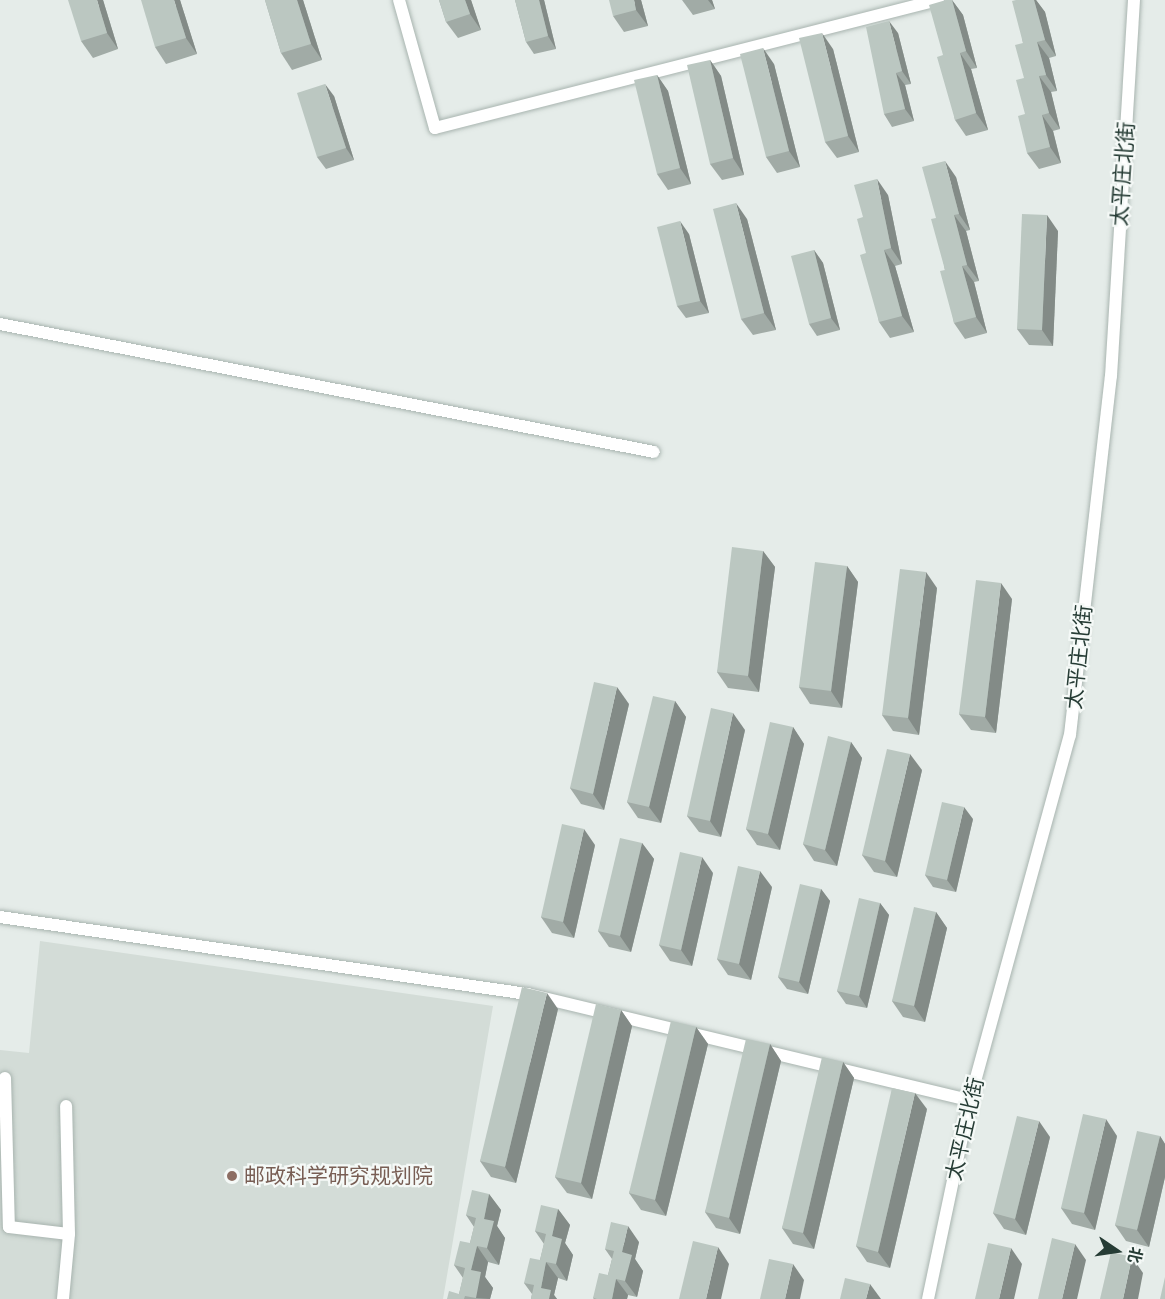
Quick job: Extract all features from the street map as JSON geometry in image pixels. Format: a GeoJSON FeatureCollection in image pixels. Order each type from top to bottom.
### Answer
{"type":"FeatureCollection","features":[{"type":"Feature","properties":{"kind":"street"},"geometry":{"type":"LineString","coordinates":[[399,0],[435,128],[938,0]]}},
{"type":"Feature","properties":{"kind":"street","name":"太平庄北街"},"geometry":{"type":"LineString","coordinates":[[928,1299],[970,1100],[1070,735],[1111,376],[1134,0]]}},
{"type":"Feature","properties":{"kind":"street"},"geometry":{"type":"LineString","coordinates":[[0,324],[654,452]]}},
{"type":"Feature","properties":{"kind":"street"},"geometry":{"type":"LineString","coordinates":[[0,917],[527,994],[970,1100]]}},
{"type":"Feature","properties":{"kind":"street"},"geometry":{"type":"LineString","coordinates":[[5,1078],[3,1191],[9,1227],[69,1234]]}},
{"type":"Feature","properties":{"kind":"street"},"geometry":{"type":"LineString","coordinates":[[63,1299],[69,1234],[66,1106]]}},
{"type":"Feature","properties":{"kind":"shaded area","name":"邮政科学研究规划院"},"geometry":{"type":"Polygon","coordinates":[[[40,941],[493,1006],[443,1299],[0,1299],[0,1050],[29,1053],[40,941]]]}},
{"type":"Feature","properties":{"kind":"building"},"geometry":{"type":"Polygon","coordinates":[[[68,0],[97,0],[107,33],[81,41],[68,0]]]}},
{"type":"Feature","properties":{"kind":"building"},"geometry":{"type":"Polygon","coordinates":[[[141,0],[174,0],[186,38],[155,47],[141,0]]]}},
{"type":"Feature","properties":{"kind":"building"},"geometry":{"type":"Polygon","coordinates":[[[265,0],[297,0],[311,44],[281,53],[265,0]]]}},
{"type":"Feature","properties":{"kind":"building"},"geometry":{"type":"Polygon","coordinates":[[[439,0],[465,0],[470,14],[446,22],[439,0]]]}},
{"type":"Feature","properties":{"kind":"building"},"geometry":{"type":"Polygon","coordinates":[[[515,0],[539,0],[548,36],[526,42],[515,0]]]}},
{"type":"Feature","properties":{"kind":"building"},"geometry":{"type":"Polygon","coordinates":[[[609,0],[634,0],[636,10],[613,16],[609,0]]]}},
{"type":"Feature","properties":{"kind":"building"},"geometry":{"type":"Polygon","coordinates":[[[952,0],[966,51],[960,53],[976,113],[955,120],[937,57],[943,55],[929,5],[952,0]]]}},
{"type":"Feature","properties":{"kind":"building"},"geometry":{"type":"Polygon","coordinates":[[[1034,0],[1045,40],[1037,42],[1046,75],[1039,76],[1049,113],[1042,115],[1050,147],[1027,153],[1018,116],[1025,114],[1016,80],[1024,78],[1015,45],[1023,43],[1012,1],[1034,0]]]}},
{"type":"Feature","properties":{"kind":"building"},"geometry":{"type":"Polygon","coordinates":[[[889,21],[902,71],[896,73],[905,109],[884,114],[866,27],[889,21]]]}},
{"type":"Feature","properties":{"kind":"building"},"geometry":{"type":"Polygon","coordinates":[[[822,33],[848,136],[825,142],[799,38],[822,33]]]}},
{"type":"Feature","properties":{"kind":"building"},"geometry":{"type":"Polygon","coordinates":[[[763,48],[789,151],[766,157],[740,54],[763,48]]]}},
{"type":"Feature","properties":{"kind":"building"},"geometry":{"type":"Polygon","coordinates":[[[710,60],[733,158],[710,164],[687,65],[710,60]]]}},
{"type":"Feature","properties":{"kind":"building"},"geometry":{"type":"Polygon","coordinates":[[[657,75],[680,168],[657,174],[634,80],[657,75]]]}},
{"type":"Feature","properties":{"kind":"building"},"geometry":{"type":"Polygon","coordinates":[[[325,84],[346,148],[317,157],[297,93],[325,84]]]}},
{"type":"Feature","properties":{"kind":"building"},"geometry":{"type":"Polygon","coordinates":[[[945,161],[959,214],[954,215],[967,265],[962,266],[976,317],[954,323],[940,271],[945,270],[931,219],[936,218],[922,167],[945,161]]]}},
{"type":"Feature","properties":{"kind":"building"},"geometry":{"type":"Polygon","coordinates":[[[877,179],[891,248],[884,250],[902,316],[879,322],[860,255],[866,253],[857,219],[863,217],[854,185],[877,179]]]}},
{"type":"Feature","properties":{"kind":"building"},"geometry":{"type":"Polygon","coordinates":[[[736,203],[764,313],[741,319],[713,209],[736,203]]]}},
{"type":"Feature","properties":{"kind":"building"},"geometry":{"type":"Polygon","coordinates":[[[1022,214],[1047,215],[1042,330],[1017,329],[1022,214]]]}},
{"type":"Feature","properties":{"kind":"building"},"geometry":{"type":"Polygon","coordinates":[[[680,221],[700,301],[677,306],[657,227],[680,221]]]}},
{"type":"Feature","properties":{"kind":"building"},"geometry":{"type":"Polygon","coordinates":[[[814,250],[831,318],[809,324],[791,256],[814,250]]]}},
{"type":"Feature","properties":{"kind":"building"},"geometry":{"type":"Polygon","coordinates":[[[732,547],[763,551],[748,676],[717,672],[732,547]]]}},
{"type":"Feature","properties":{"kind":"building"},"geometry":{"type":"Polygon","coordinates":[[[815,562],[847,566],[831,691],[799,687],[815,562]]]}},
{"type":"Feature","properties":{"kind":"building"},"geometry":{"type":"Polygon","coordinates":[[[900,569],[926,572],[908,718],[882,715],[900,569]]]}},
{"type":"Feature","properties":{"kind":"building"},"geometry":{"type":"Polygon","coordinates":[[[976,580],[1001,583],[985,717],[959,714],[976,580]]]}},
{"type":"Feature","properties":{"kind":"building"},"geometry":{"type":"Polygon","coordinates":[[[594,682],[617,687],[593,794],[570,788],[594,682]]]}},
{"type":"Feature","properties":{"kind":"building"},"geometry":{"type":"Polygon","coordinates":[[[653,696],[675,701],[649,807],[627,802],[653,696]]]}},
{"type":"Feature","properties":{"kind":"building"},"geometry":{"type":"Polygon","coordinates":[[[711,708],[733,713],[710,821],[687,816],[711,708]]]}},
{"type":"Feature","properties":{"kind":"building"},"geometry":{"type":"Polygon","coordinates":[[[770,722],[793,727],[768,834],[746,829],[770,722]]]}},
{"type":"Feature","properties":{"kind":"building"},"geometry":{"type":"Polygon","coordinates":[[[828,736],[851,742],[825,850],[803,844],[828,736]]]}},
{"type":"Feature","properties":{"kind":"building"},"geometry":{"type":"Polygon","coordinates":[[[887,749],[910,754],[885,861],[862,855],[887,749]]]}},
{"type":"Feature","properties":{"kind":"building"},"geometry":{"type":"Polygon","coordinates":[[[942,802],[964,807],[947,880],[925,875],[942,802]]]}},
{"type":"Feature","properties":{"kind":"building"},"geometry":{"type":"Polygon","coordinates":[[[562,824],[584,829],[563,922],[541,917],[562,824]]]}},
{"type":"Feature","properties":{"kind":"building"},"geometry":{"type":"Polygon","coordinates":[[[620,838],[642,843],[620,936],[598,931],[620,838]]]}},
{"type":"Feature","properties":{"kind":"building"},"geometry":{"type":"Polygon","coordinates":[[[680,852],[702,857],[681,950],[659,945],[680,852]]]}},
{"type":"Feature","properties":{"kind":"building"},"geometry":{"type":"Polygon","coordinates":[[[738,866],[760,871],[739,964],[717,959],[738,866]]]}},
{"type":"Feature","properties":{"kind":"building"},"geometry":{"type":"Polygon","coordinates":[[[800,884],[821,889],[799,982],[778,977],[800,884]]]}},
{"type":"Feature","properties":{"kind":"building"},"geometry":{"type":"Polygon","coordinates":[[[859,898],[880,903],[859,996],[837,991],[859,898]]]}},
{"type":"Feature","properties":{"kind":"building"},"geometry":{"type":"Polygon","coordinates":[[[914,907],[936,912],[914,1006],[892,1001],[914,907]]]}},
{"type":"Feature","properties":{"kind":"building"},"geometry":{"type":"Polygon","coordinates":[[[522,987],[547,993],[505,1167],[480,1161],[522,987]]]}},
{"type":"Feature","properties":{"kind":"building"},"geometry":{"type":"Polygon","coordinates":[[[596,1004],[621,1010],[581,1183],[555,1177],[596,1004]]]}},
{"type":"Feature","properties":{"kind":"building"},"geometry":{"type":"Polygon","coordinates":[[[671,1021],[696,1027],[655,1200],[629,1193],[671,1021]]]}},
{"type":"Feature","properties":{"kind":"building"},"geometry":{"type":"Polygon","coordinates":[[[746,1039],[770,1044],[729,1218],[705,1212],[746,1039]]]}},
{"type":"Feature","properties":{"kind":"building"},"geometry":{"type":"Polygon","coordinates":[[[822,1057],[843,1062],[803,1233],[782,1228],[822,1057]]]}},
{"type":"Feature","properties":{"kind":"building"},"geometry":{"type":"Polygon","coordinates":[[[892,1088],[915,1093],[878,1252],[856,1246],[892,1088]]]}},
{"type":"Feature","properties":{"kind":"building"},"geometry":{"type":"Polygon","coordinates":[[[1083,1114],[1106,1119],[1084,1213],[1061,1208],[1083,1114]]]}},
{"type":"Feature","properties":{"kind":"building"},"geometry":{"type":"Polygon","coordinates":[[[1017,1116],[1039,1121],[1015,1219],[993,1213],[1017,1116]]]}},
{"type":"Feature","properties":{"kind":"building"},"geometry":{"type":"Polygon","coordinates":[[[1137,1131],[1160,1136],[1137,1230],[1115,1225],[1137,1131]]]}},
{"type":"Feature","properties":{"kind":"building"},"geometry":{"type":"Polygon","coordinates":[[[472,1190],[489,1194],[484,1219],[494,1221],[487,1248],[477,1246],[471,1270],[481,1272],[476,1298],[465,1296],[464,1299],[447,1299],[449,1291],[459,1294],[465,1268],[454,1265],[460,1241],[470,1243],[476,1218],[466,1215],[472,1190]]]}},
{"type":"Feature","properties":{"kind":"building"},"geometry":{"type":"Polygon","coordinates":[[[541,1205],[558,1209],[552,1236],[562,1239],[556,1264],[546,1262],[541,1288],[551,1290],[549,1299],[531,1299],[534,1285],[524,1283],[530,1258],[540,1260],[546,1234],[535,1231],[541,1205]]]}},
{"type":"Feature","properties":{"kind":"building"},"geometry":{"type":"Polygon","coordinates":[[[611,1222],[628,1226],[622,1252],[632,1255],[625,1281],[616,1279],[612,1299],[597,1299],[593,1298],[599,1273],[608,1275],[614,1251],[605,1249],[611,1222]]]}},
{"type":"Feature","properties":{"kind":"building"},"geometry":{"type":"Polygon","coordinates":[[[1052,1238],[1075,1244],[1062,1299],[1038,1299],[1052,1238]]]}},
{"type":"Feature","properties":{"kind":"building"},"geometry":{"type":"Polygon","coordinates":[[[693,1241],[718,1247],[706,1299],[679,1299],[693,1241]]]}},
{"type":"Feature","properties":{"kind":"building"},"geometry":{"type":"Polygon","coordinates":[[[988,1243],[1011,1248],[999,1299],[975,1299],[988,1243]]]}},
{"type":"Feature","properties":{"kind":"building"},"geometry":{"type":"Polygon","coordinates":[[[1111,1252],[1132,1257],[1123,1299],[1100,1299],[1111,1252]]]}},
{"type":"Feature","properties":{"kind":"building"},"geometry":{"type":"Polygon","coordinates":[[[769,1259],[793,1264],[785,1299],[760,1299],[769,1259]]]}},
{"type":"Feature","properties":{"kind":"building"},"geometry":{"type":"Polygon","coordinates":[[[1165,1277],[1165,1299],[1160,1299],[1165,1277]]]}},
{"type":"Feature","properties":{"kind":"building"},"geometry":{"type":"Polygon","coordinates":[[[845,1278],[870,1284],[866,1299],[840,1299],[845,1278]]]}},
{"type":"Feature","properties":{"kind":"place","name":"邮政科学研究规划院"},"geometry":{"type":"Point","coordinates":[232,1176]}}]}
